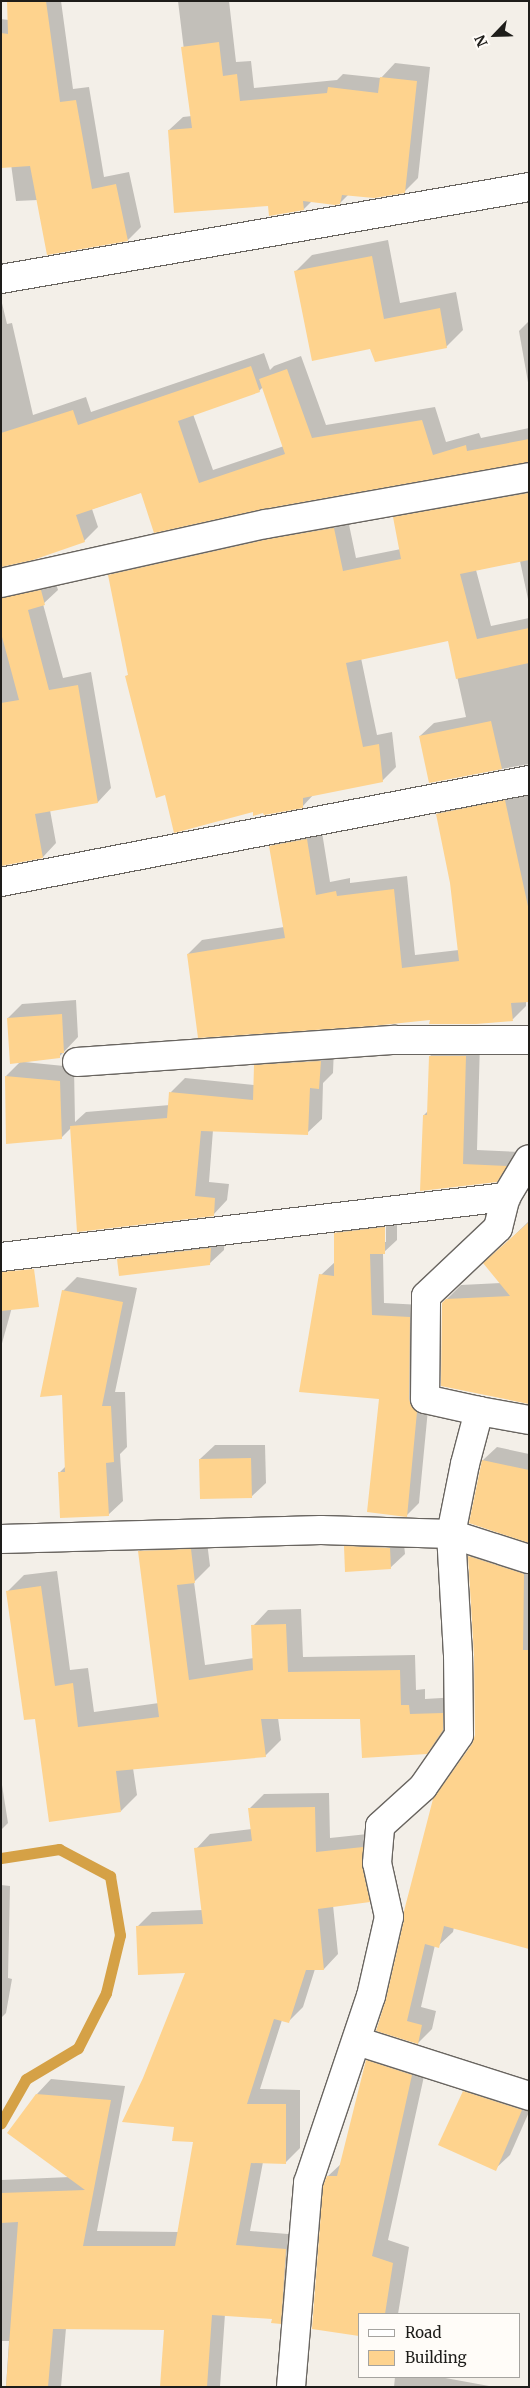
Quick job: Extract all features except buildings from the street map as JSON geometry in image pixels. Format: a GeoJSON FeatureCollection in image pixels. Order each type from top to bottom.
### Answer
{"type":"FeatureCollection","features":[{"type":"Feature","properties":{"kind":"street"},"geometry":{"type":"LineString","coordinates":[[1,278],[529,187]]}},
{"type":"Feature","properties":{"kind":"street"},"geometry":{"type":"LineString","coordinates":[[1,583],[266,524],[529,477]]}},
{"type":"Feature","properties":{"kind":"street"},"geometry":{"type":"LineString","coordinates":[[9,881],[529,780]]}},
{"type":"Feature","properties":{"kind":"street"},"geometry":{"type":"LineString","coordinates":[[78,1062],[395,1040],[529,1040]]}},
{"type":"Feature","properties":{"kind":"street"},"geometry":{"type":"LineString","coordinates":[[529,1159],[506,1197],[498,1228],[426,1296],[425,1399],[529,1420]]}},
{"type":"Feature","properties":{"kind":"street"},"geometry":{"type":"LineString","coordinates":[[5,1256],[506,1197]]}},
{"type":"Feature","properties":{"kind":"street"},"geometry":{"type":"LineString","coordinates":[[290,2387],[308,2183],[371,1996],[389,1917],[377,1863],[380,1826],[423,1786],[459,1735],[458,1655],[451,1534],[465,1464],[479,1411]]}},
{"type":"Feature","properties":{"kind":"street"},"geometry":{"type":"LineString","coordinates":[[1,1539],[321,1530],[451,1534],[529,1559]]}},
{"type":"Feature","properties":{"kind":"street"},"geometry":{"type":"LineString","coordinates":[[357,2040],[529,2096]]}},
{"type":"Feature","properties":{"kind":"waterway"},"geometry":{"type":"LineString","coordinates":[[1,1858],[59,1849],[110,1876],[120,1935],[106,1993],[78,2048],[26,2079],[1,2123]]}}]}
